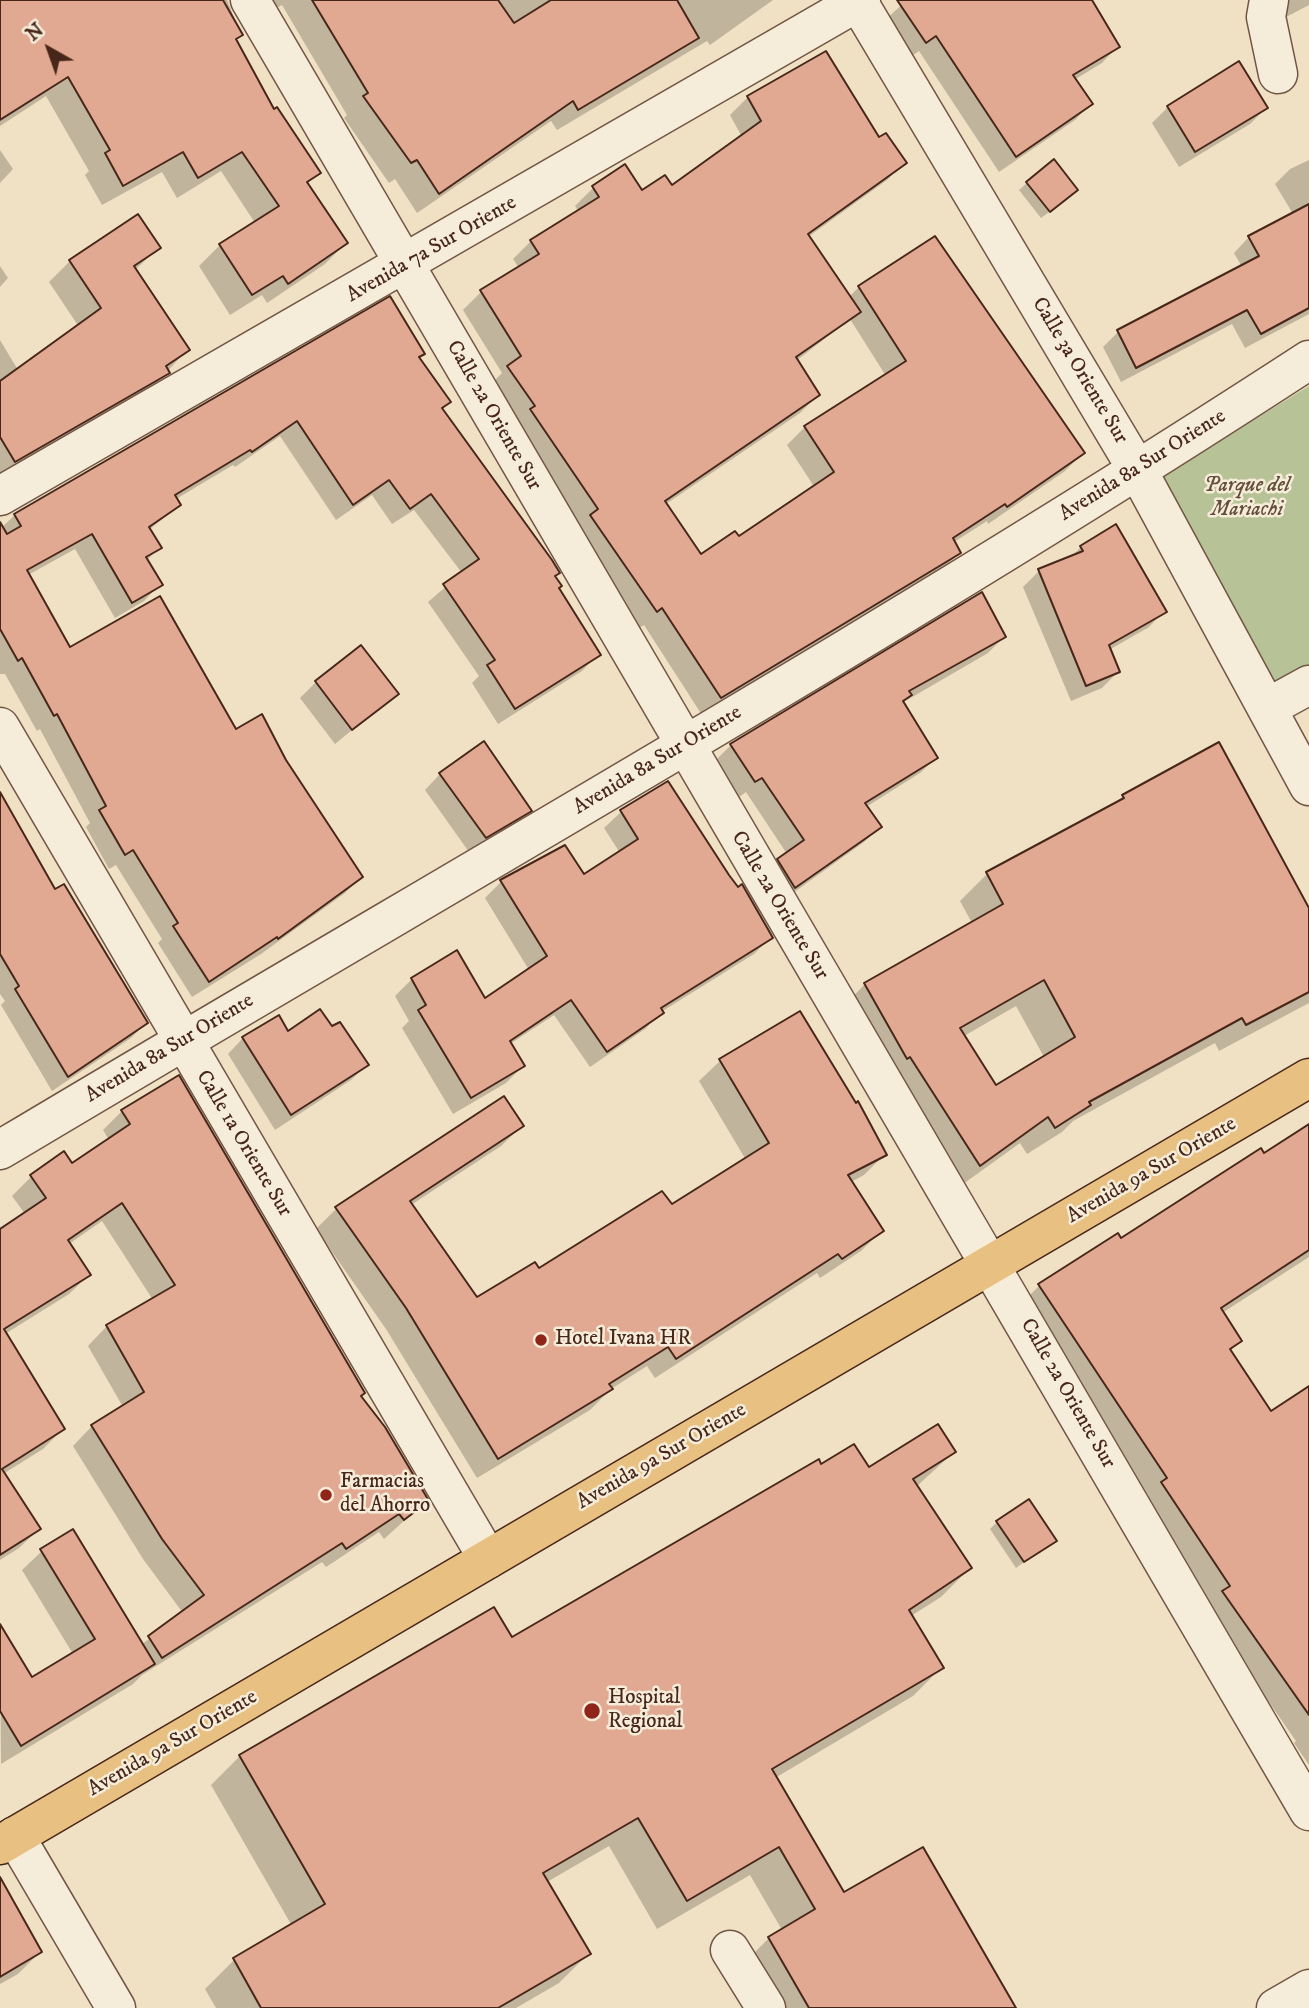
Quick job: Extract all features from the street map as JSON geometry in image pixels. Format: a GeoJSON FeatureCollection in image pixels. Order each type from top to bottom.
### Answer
{"type":"FeatureCollection","features":[{"type":"Feature","properties":{"kind":"main road","name":"Avenida 9a Sur Oriente"},"geometry":{"type":"LineString","coordinates":[[5,1830],[488,1559],[1309,1079]]}},
{"type":"Feature","properties":{"kind":"street","name":"Calle 2a Oriente Sur"},"geometry":{"type":"LineString","coordinates":[[250,0],[1309,1811]]}},
{"type":"Feature","properties":{"kind":"street"},"geometry":{"type":"LineString","coordinates":[[1269,0],[1266,18],[1278,74]]}},
{"type":"Feature","properties":{"kind":"street","name":"Avenida 7a Sur Oriente"},"geometry":{"type":"LineString","coordinates":[[0,496],[405,266],[859,1]]}},
{"type":"Feature","properties":{"kind":"street","name":"Calle 3a Oriente Sur"},"geometry":{"type":"LineString","coordinates":[[859,1],[1138,471],[1309,786]]}},
{"type":"Feature","properties":{"kind":"street","name":"Avenida 8a Sur Oriente"},"geometry":{"type":"LineString","coordinates":[[0,1150],[685,747],[1138,471],[1309,360]]}},
{"type":"Feature","properties":{"kind":"street"},"geometry":{"type":"LineString","coordinates":[[1267,708],[1309,685]]}},
{"type":"Feature","properties":{"kind":"street","name":"Calle 1a Oriente Sur"},"geometry":{"type":"LineString","coordinates":[[0,727],[488,1559]]}},
{"type":"Feature","properties":{"kind":"street"},"geometry":{"type":"LineString","coordinates":[[5,1830],[116,2008]]}},
{"type":"Feature","properties":{"kind":"street"},"geometry":{"type":"LineString","coordinates":[[730,1950],[766,2008]]}},
{"type":"Feature","properties":{"kind":"street"},"geometry":{"type":"LineString","coordinates":[[1276,2008],[1309,1989]]}},
{"type":"Feature","properties":{"kind":"green space","name":"Parque del Mariachi"},"geometry":{"type":"Polygon","coordinates":[[[1309,386],[1309,675],[1276,696],[1162,476],[1309,386]]]}},
{"type":"Feature","properties":{"kind":"building"},"geometry":{"type":"Polygon","coordinates":[[[0,0],[223,0],[243,35],[236,39],[274,109],[277,107],[321,173],[307,182],[348,243],[288,284],[283,276],[252,295],[219,244],[279,206],[242,152],[198,178],[183,152],[123,186],[105,153],[110,150],[68,77],[0,120],[0,0]]]}},
{"type":"Feature","properties":{"kind":"building"},"geometry":{"type":"Polygon","coordinates":[[[312,0],[498,0],[514,23],[551,0],[677,0],[699,38],[578,110],[573,101],[439,194],[417,160],[411,163],[363,96],[368,93],[312,0]]]}},
{"type":"Feature","properties":{"kind":"building"},"geometry":{"type":"Polygon","coordinates":[[[897,0],[1092,0],[1120,47],[1073,75],[1093,104],[1016,157],[936,36],[926,43],[897,0]]]}},
{"type":"Feature","properties":{"kind":"building"},"geometry":{"type":"Polygon","coordinates":[[[826,51],[879,137],[886,133],[907,163],[808,234],[861,312],[796,357],[820,395],[665,501],[701,554],[735,531],[739,536],[834,472],[804,426],[906,361],[858,286],[935,236],[1085,453],[1007,507],[1005,504],[953,538],[961,553],[721,698],[662,608],[657,612],[590,515],[598,509],[530,409],[535,406],[507,366],[521,356],[480,290],[539,254],[530,240],[599,197],[592,186],[625,164],[642,190],[665,175],[672,185],[761,121],[747,96],[826,51]]]}},
{"type":"Feature","properties":{"kind":"building"},"geometry":{"type":"Polygon","coordinates":[[[1239,61],[1268,108],[1195,152],[1167,106],[1239,61]]]}},
{"type":"Feature","properties":{"kind":"building"},"geometry":{"type":"Polygon","coordinates":[[[1054,159],[1078,190],[1050,212],[1026,182],[1054,159]]]}},
{"type":"Feature","properties":{"kind":"building"},"geometry":{"type":"Polygon","coordinates":[[[1309,204],[1309,308],[1261,334],[1247,310],[1136,368],[1117,330],[1259,256],[1248,236],[1309,204]]]}},
{"type":"Feature","properties":{"kind":"building"},"geometry":{"type":"Polygon","coordinates":[[[138,214],[161,248],[134,266],[190,350],[166,366],[170,373],[15,462],[0,437],[0,381],[101,308],[69,260],[138,214]]]}},
{"type":"Feature","properties":{"kind":"building"},"geometry":{"type":"Polygon","coordinates":[[[390,296],[425,354],[419,357],[451,402],[442,408],[552,560],[560,573],[555,576],[562,586],[559,588],[601,655],[515,709],[487,665],[495,660],[443,584],[479,559],[431,494],[410,509],[389,480],[353,505],[297,421],[252,452],[250,450],[175,495],[181,505],[149,527],[162,548],[146,557],[163,585],[132,603],[92,534],[27,570],[70,647],[160,596],[236,729],[262,714],[286,760],[363,877],[278,939],[277,937],[209,982],[173,926],[178,923],[133,850],[125,855],[99,810],[106,806],[57,714],[54,716],[22,658],[18,661],[0,629],[0,522],[7,534],[21,526],[14,514],[390,296]]]}},
{"type":"Feature","properties":{"kind":"building"},"geometry":{"type":"Polygon","coordinates":[[[1116,524],[1167,612],[1109,645],[1120,672],[1086,686],[1038,569],[1083,551],[1080,546],[1116,524]]]}},
{"type":"Feature","properties":{"kind":"building"},"geometry":{"type":"Polygon","coordinates":[[[982,592],[1006,637],[909,691],[912,695],[903,701],[938,758],[865,803],[882,827],[795,888],[777,859],[804,840],[762,778],[755,782],[730,744],[982,592]]]}},
{"type":"Feature","properties":{"kind":"building"},"geometry":{"type":"Polygon","coordinates":[[[361,645],[399,694],[352,730],[315,681],[361,645]]]}},
{"type":"Feature","properties":{"kind":"building"},"geometry":{"type":"Polygon","coordinates":[[[484,741],[532,811],[486,838],[439,773],[484,741]]]}},
{"type":"Feature","properties":{"kind":"building"},"geometry":{"type":"Polygon","coordinates":[[[1219,742],[1309,908],[1309,992],[1246,1025],[1242,1018],[1089,1102],[1091,1105],[1055,1128],[1048,1117],[980,1166],[910,1057],[907,1059],[864,983],[1003,904],[986,872],[1124,798],[1122,795],[1219,742]],[[1044,980],[960,1028],[996,1085],[1075,1037],[1044,980]]]}},
{"type":"Feature","properties":{"kind":"building"},"geometry":{"type":"Polygon","coordinates":[[[668,781],[729,875],[738,887],[742,884],[773,938],[661,1008],[664,1013],[607,1052],[571,1000],[510,1041],[525,1066],[471,1098],[418,1010],[426,1005],[411,978],[457,950],[485,998],[547,956],[500,880],[565,845],[584,874],[638,839],[620,810],[668,781]]]}},
{"type":"Feature","properties":{"kind":"building"},"geometry":{"type":"Polygon","coordinates":[[[0,792],[55,889],[64,884],[148,1023],[68,1077],[15,989],[19,986],[0,954],[0,792]]]}},
{"type":"Feature","properties":{"kind":"building"},"geometry":{"type":"Polygon","coordinates":[[[320,1009],[332,1026],[340,1022],[369,1065],[291,1115],[242,1037],[279,1015],[288,1031],[320,1009]]]}},
{"type":"Feature","properties":{"kind":"building"},"geometry":{"type":"Polygon","coordinates":[[[800,1011],[856,1103],[858,1101],[887,1155],[848,1175],[884,1231],[842,1259],[838,1254],[676,1359],[668,1347],[609,1384],[613,1389],[498,1459],[406,1308],[335,1207],[504,1096],[524,1126],[410,1201],[477,1297],[535,1262],[539,1268],[662,1191],[672,1204],[769,1143],[719,1059],[800,1011]]]}},
{"type":"Feature","properties":{"kind":"building"},"geometry":{"type":"Polygon","coordinates":[[[179,1075],[365,1393],[361,1396],[385,1427],[429,1501],[404,1520],[399,1514],[346,1549],[342,1543],[162,1658],[148,1636],[204,1595],[162,1539],[91,1425],[144,1392],[106,1325],[175,1285],[122,1203],[68,1240],[91,1275],[4,1329],[65,1429],[2,1469],[41,1529],[0,1555],[0,1229],[46,1198],[30,1175],[64,1151],[72,1163],[130,1124],[121,1110],[179,1075]]]}},
{"type":"Feature","properties":{"kind":"building"},"geometry":{"type":"Polygon","coordinates":[[[1309,1124],[1309,1250],[1221,1308],[1242,1341],[1230,1349],[1271,1411],[1309,1386],[1309,1715],[1222,1591],[1230,1586],[1161,1482],[1167,1478],[1038,1284],[1118,1233],[1121,1238],[1261,1148],[1264,1153],[1309,1124]]]}},
{"type":"Feature","properties":{"kind":"building","name":"Hospital Regional"},"geometry":{"type":"Polygon","coordinates":[[[938,1424],[956,1452],[913,1479],[972,1568],[909,1610],[944,1668],[772,1769],[844,1892],[923,1847],[1016,2008],[809,2008],[768,1937],[815,1909],[779,1847],[687,1901],[638,1818],[543,1873],[591,1954],[498,2008],[261,2008],[233,1958],[325,1904],[239,1755],[494,1607],[512,1637],[819,1459],[821,1464],[854,1444],[869,1467],[938,1424]]]}},
{"type":"Feature","properties":{"kind":"building"},"geometry":{"type":"Polygon","coordinates":[[[1029,1499],[1057,1541],[1024,1562],[996,1521],[1029,1499]]]}},
{"type":"Feature","properties":{"kind":"building"},"geometry":{"type":"Polygon","coordinates":[[[73,1529],[155,1664],[21,1746],[0,1711],[0,1624],[32,1677],[95,1639],[40,1549],[73,1529]]]}},
{"type":"Feature","properties":{"kind":"building"},"geometry":{"type":"Polygon","coordinates":[[[0,1877],[42,1952],[0,1977],[0,1877]]]}},
{"type":"Feature","properties":{"kind":"place","name":"Hotel Ivana HR"},"geometry":{"type":"Point","coordinates":[541,1340]}},
{"type":"Feature","properties":{"kind":"place","name":"Farmacias del Ahorro"},"geometry":{"type":"Point","coordinates":[326,1495]}},
{"type":"Feature","properties":{"kind":"place","name":"Hospital Regional"},"geometry":{"type":"Point","coordinates":[592,1711]}}]}
